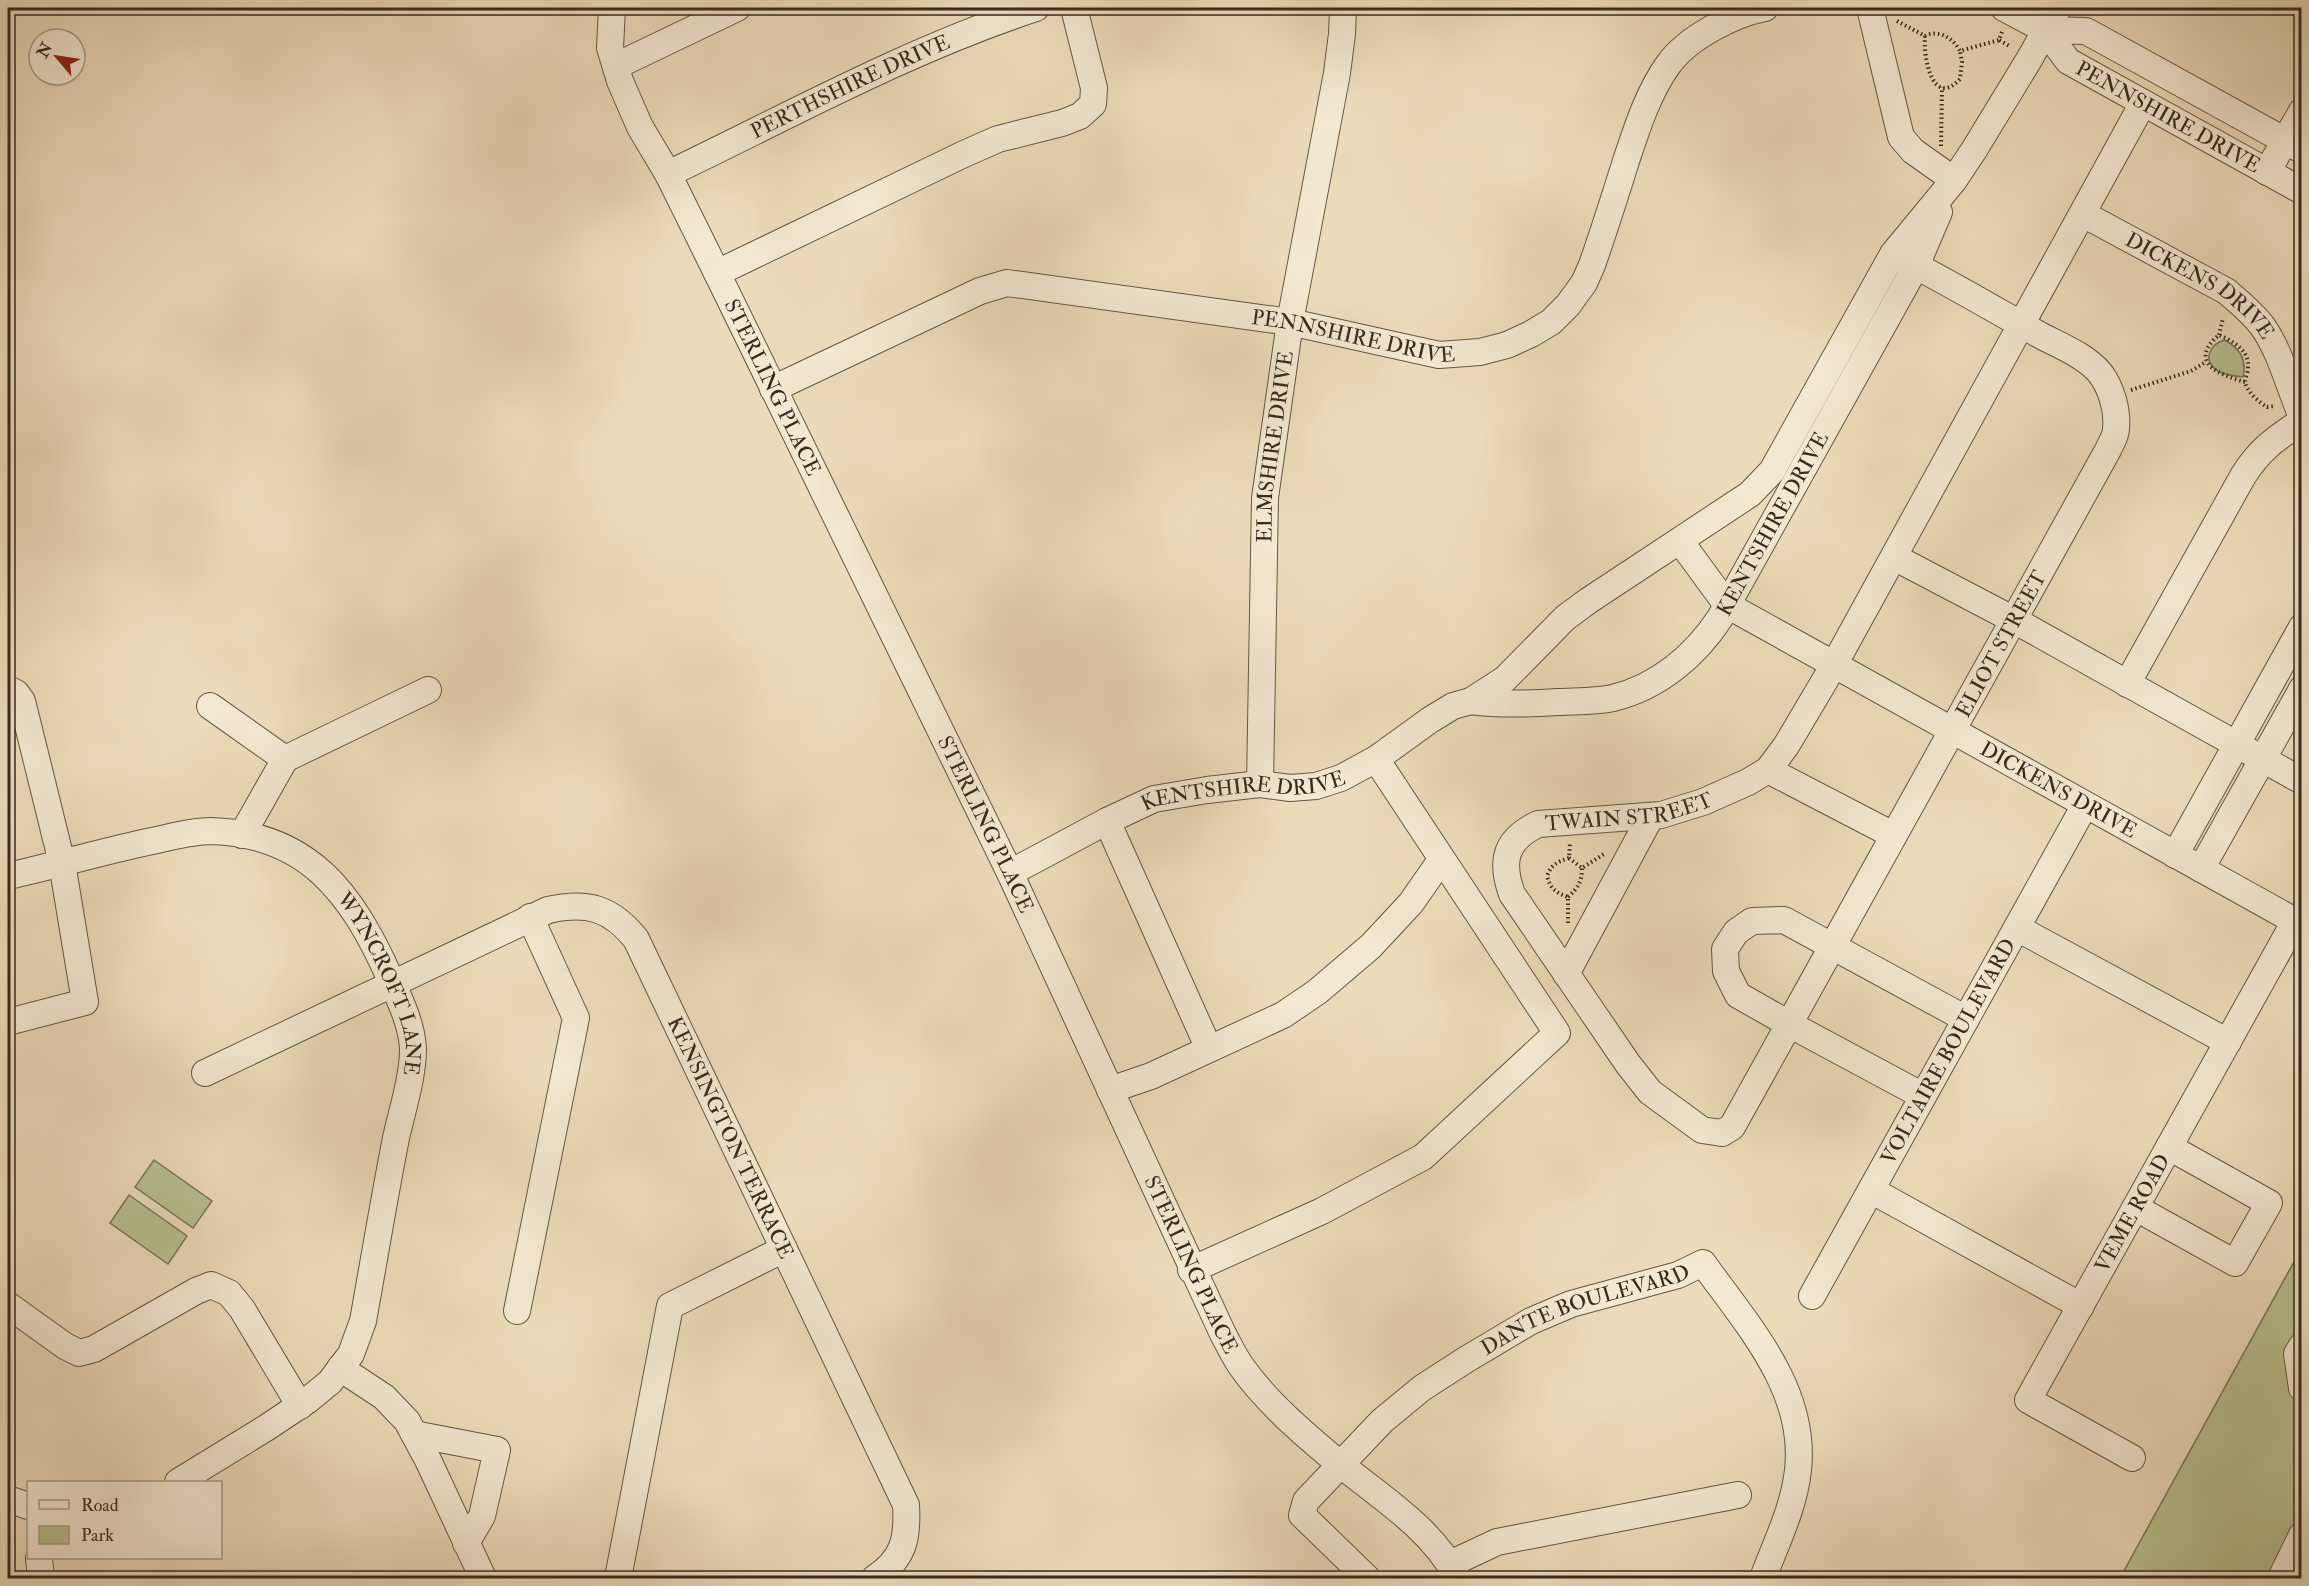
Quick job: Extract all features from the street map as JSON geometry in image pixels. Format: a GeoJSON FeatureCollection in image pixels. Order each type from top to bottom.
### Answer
{"type":"FeatureCollection","features":[{"type":"Feature","properties":{"kind":"street","name":"STERLING PLACE"},"geometry":{"type":"LineString","coordinates":[[612,8],[610,48],[640,127],[668,174],[1010,873],[1191,1270],[1223,1334],[1241,1366],[1262,1392],[1341,1465],[1406,1514],[1454,1571]]}},
{"type":"Feature","properties":{"kind":"street"},"geometry":{"type":"LineString","coordinates":[[616,66],[737,8]]}},
{"type":"Feature","properties":{"kind":"street","name":"PERTHSHIRE DRIVE"},"geometry":{"type":"LineString","coordinates":[[668,174],[930,48],[993,22],[1036,8]]}},
{"type":"Feature","properties":{"kind":"street"},"geometry":{"type":"LineString","coordinates":[[717,273],[998,139],[1062,123],[1080,116],[1093,104],[1094,88],[1074,8]]}},
{"type":"Feature","properties":{"kind":"street","name":"ELMSHIRE DRIVE"},"geometry":{"type":"LineString","coordinates":[[1260,784],[1265,498],[1290,322],[1337,74],[1343,8]]}},
{"type":"Feature","properties":{"kind":"street","name":"PENNSHIRE DRIVE"},"geometry":{"type":"LineString","coordinates":[[773,389],[980,291],[1007,283],[1290,322],[1439,355],[1480,352],[1507,345],[1551,322],[1568,305],[1584,283],[1639,123],[1668,64],[1679,52],[1706,32],[1730,19],[1765,8]]}},
{"type":"Feature","properties":{"kind":"street","name":"PENNSHIRE DRIVE"},"geometry":{"type":"LineString","coordinates":[[2004,8],[2045,30],[2068,61],[2301,191]]}},
{"type":"Feature","properties":{"kind":"street","name":"KENTSHIRE DRIVE"},"geometry":{"type":"LineString","coordinates":[[1010,873],[1107,821],[1154,799],[1260,784],[1290,788],[1316,786],[1341,778],[1376,759],[1453,706],[1471,701],[1505,679],[1565,618],[1750,494],[1772,471],[1974,150],[2058,8]]}},
{"type":"Feature","properties":{"kind":"street"},"geometry":{"type":"LineString","coordinates":[[1871,12],[1901,137],[1913,151],[1954,180]]}},
{"type":"Feature","properties":{"kind":"street","name":"PENNSHIRE DRIVE"},"geometry":{"type":"LineString","coordinates":[[2045,30],[2086,31],[2293,145]]}},
{"type":"Feature","properties":{"kind":"street","name":"TWAIN STREET"},"geometry":{"type":"LineString","coordinates":[[1737,1117],[1732,1127],[1722,1134],[1702,1130],[1650,1092],[1628,1064],[1512,894],[1504,865],[1506,855],[1522,832],[1538,824],[1661,815],[1703,802],[1748,782],[1768,770],[1804,718],[1834,665],[2143,103]]}},
{"type":"Feature","properties":{"kind":"street"},"geometry":{"type":"LineString","coordinates":[[2267,172],[2293,145],[2301,111]]}},
{"type":"Feature","properties":{"kind":"street","name":"DICKENS DRIVE"},"geometry":{"type":"LineString","coordinates":[[2083,214],[2226,291],[2244,306],[2262,326],[2275,348],[2299,412]]}},
{"type":"Feature","properties":{"kind":"street","name":"KENTSHIRE DRIVE"},"geometry":{"type":"LineString","coordinates":[[1471,701],[1504,705],[1596,700],[1625,694],[1658,680],[1683,661],[1711,632],[1727,605],[1905,260]]}},
{"type":"Feature","properties":{"kind":"street","name":"ELIOT STREET"},"geometry":{"type":"LineString","coordinates":[[1737,1117],[1953,731],[2108,450],[2116,431],[2112,397],[2100,374],[2088,361],[1905,260]]}},
{"type":"Feature","properties":{"kind":"street"},"geometry":{"type":"LineString","coordinates":[[2127,684],[2247,469],[2256,455],[2299,412]]}},
{"type":"Feature","properties":{"kind":"street","name":"DICKENS DRIVE"},"geometry":{"type":"LineString","coordinates":[[1680,541],[1727,605],[2298,923]]}},
{"type":"Feature","properties":{"kind":"street"},"geometry":{"type":"LineString","coordinates":[[1894,557],[2014,620],[2301,781]]}},
{"type":"Feature","properties":{"kind":"street"},"geometry":{"type":"LineString","coordinates":[[2175,855],[2301,627]]}},
{"type":"Feature","properties":{"kind":"street"},"geometry":{"type":"LineString","coordinates":[[8,689],[16,693],[22,701],[62,863],[85,1002],[8,1022]]}},
{"type":"Feature","properties":{"kind":"street"},"geometry":{"type":"LineString","coordinates":[[2201,869],[2301,689]]}},
{"type":"Feature","properties":{"kind":"street"},"geometry":{"type":"LineString","coordinates":[[242,835],[285,759],[428,690]]}},
{"type":"Feature","properties":{"kind":"street"},"geometry":{"type":"LineString","coordinates":[[210,706],[285,759]]}},
{"type":"Feature","properties":{"kind":"street"},"geometry":{"type":"LineString","coordinates":[[1191,1270],[1322,1211],[1423,1157],[1557,1033],[1376,759]]}},
{"type":"Feature","properties":{"kind":"street"},"geometry":{"type":"LineString","coordinates":[[1768,770],[1893,835]]}},
{"type":"Feature","properties":{"kind":"street","name":"VOLTAIRE BOULEVARD"},"geometry":{"type":"LineString","coordinates":[[1812,1296],[2085,805]]}},
{"type":"Feature","properties":{"kind":"street"},"geometry":{"type":"LineString","coordinates":[[1566,974],[1651,816]]}},
{"type":"Feature","properties":{"kind":"street"},"geometry":{"type":"LineString","coordinates":[[1107,821],[1209,1050]]}},
{"type":"Feature","properties":{"kind":"street","name":"WYNCROFT LANE"},"geometry":{"type":"LineString","coordinates":[[8,876],[130,845],[211,831],[242,835],[273,843],[299,855],[330,879],[353,906],[374,942],[411,1031],[413,1051],[363,1321],[351,1354],[330,1382],[300,1406],[213,1463],[180,1481]]}},
{"type":"Feature","properties":{"kind":"street"},"geometry":{"type":"LineString","coordinates":[[1110,1090],[1151,1076],[1283,1016],[1317,992],[1371,946],[1411,903],[1441,860]]}},
{"type":"Feature","properties":{"kind":"street","name":"KENSINGTON TERRACE"},"geometry":{"type":"LineString","coordinates":[[205,1073],[393,985],[530,917],[566,906],[585,906],[603,910],[623,923],[636,939],[906,1505],[906,1540],[897,1559],[885,1572],[875,1578]]}},
{"type":"Feature","properties":{"kind":"street"},"geometry":{"type":"LineString","coordinates":[[517,1311],[576,1018],[530,917]]}},
{"type":"Feature","properties":{"kind":"street"},"geometry":{"type":"LineString","coordinates":[[1923,1096],[1738,995],[1726,971],[1725,949],[1736,932],[1752,921],[1784,920],[1966,1019]]}},
{"type":"Feature","properties":{"kind":"street","name":"VEME ROAD"},"geometry":{"type":"LineString","coordinates":[[2132,1458],[2028,1400],[2228,1042],[2298,923]]}},
{"type":"Feature","properties":{"kind":"street"},"geometry":{"type":"LineString","coordinates":[[2017,928],[2228,1042]]}},
{"type":"Feature","properties":{"kind":"street"},"geometry":{"type":"LineString","coordinates":[[2136,1208],[2235,1263],[2269,1203],[2169,1147]]}},
{"type":"Feature","properties":{"kind":"street"},"geometry":{"type":"LineString","coordinates":[[1871,1190],[2081,1306]]}},
{"type":"Feature","properties":{"kind":"street"},"geometry":{"type":"LineString","coordinates":[[618,1578],[670,1306],[784,1249]]}},
{"type":"Feature","properties":{"kind":"street","name":"DANTE BOULEVARD"},"geometry":{"type":"LineString","coordinates":[[1341,1465],[1382,1421],[1422,1388],[1532,1322],[1571,1304],[1678,1275],[1703,1263],[1771,1358],[1790,1396],[1797,1432],[1799,1469],[1791,1506],[1763,1578]]}},
{"type":"Feature","properties":{"kind":"street"},"geometry":{"type":"LineString","coordinates":[[8,1305],[65,1346],[79,1353],[94,1349],[196,1291],[211,1285],[229,1293],[242,1309],[300,1406]]}},
{"type":"Feature","properties":{"kind":"street"},"geometry":{"type":"LineString","coordinates":[[2301,1346],[2297,1354],[2301,1388]]}},
{"type":"Feature","properties":{"kind":"street"},"geometry":{"type":"LineString","coordinates":[[340,1368],[384,1397],[407,1421],[466,1543],[475,1576]]}},
{"type":"Feature","properties":{"kind":"street"},"geometry":{"type":"LineString","coordinates":[[414,1434],[497,1450],[482,1516],[466,1543]]}},
{"type":"Feature","properties":{"kind":"street"},"geometry":{"type":"LineString","coordinates":[[1341,1465],[1306,1502],[1302,1515],[1367,1578]]}},
{"type":"Feature","properties":{"kind":"street"},"geometry":{"type":"LineString","coordinates":[[1454,1571],[1497,1542],[1738,1495]]}},
{"type":"Feature","properties":{"kind":"street"},"geometry":{"type":"LineString","coordinates":[[8,1499],[27,1506]]}},
{"type":"Feature","properties":{"kind":"street"},"geometry":{"type":"LineString","coordinates":[[2281,1578],[2301,1535]]}},
{"type":"Feature","properties":{"kind":"street"},"geometry":{"type":"LineString","coordinates":[[39,1559],[41,1578]]}},
{"type":"Feature","properties":{"kind":"path"},"geometry":{"type":"LineString","coordinates":[[1871,12],[1886,16],[1925,36]]}},
{"type":"Feature","properties":{"kind":"path"},"geometry":{"type":"LineString","coordinates":[[1932,32],[1940,33],[1952,40],[1960,51],[1962,74],[1960,79],[1950,87],[1942,87],[1932,79],[1923,52],[1925,36],[1932,32]]}},
{"type":"Feature","properties":{"kind":"path"},"geometry":{"type":"LineString","coordinates":[[1960,51],[1999,40]]}},
{"type":"Feature","properties":{"kind":"path"},"geometry":{"type":"LineString","coordinates":[[1929,163],[1942,144],[1942,87]]}},
{"type":"Feature","properties":{"kind":"path"},"geometry":{"type":"LineString","coordinates":[[2245,382],[2213,371],[2206,362],[2206,352],[2210,342],[2219,335],[2229,339],[2244,352],[2249,364],[2245,382],[2250,392],[2267,407],[2276,406],[2299,412]]}},
{"type":"Feature","properties":{"kind":"path"},"geometry":{"type":"LineString","coordinates":[[2112,397],[2191,371],[2206,362]]}},
{"type":"Feature","properties":{"kind":"path"},"geometry":{"type":"LineString","coordinates":[[1568,897],[1550,887],[1547,876],[1551,867],[1558,861],[1569,858],[1571,822]]}},
{"type":"Feature","properties":{"kind":"path"},"geometry":{"type":"LineString","coordinates":[[1568,897],[1576,891],[1582,880],[1582,868]]}},
{"type":"Feature","properties":{"kind":"path"},"geometry":{"type":"LineString","coordinates":[[1568,897],[1568,930]]}},
{"type":"Feature","properties":{"kind":"green space"},"geometry":{"type":"Polygon","coordinates":[[[2225,340],[2241,355],[2244,365],[2243,377],[2221,373],[2211,365],[2210,352],[2216,344],[2225,340]]]}},
{"type":"Feature","properties":{"kind":"green space"},"geometry":{"type":"Polygon","coordinates":[[[154,1160],[212,1201],[193,1228],[135,1187],[154,1160]]]}},
{"type":"Feature","properties":{"kind":"green space"},"geometry":{"type":"Polygon","coordinates":[[[129,1195],[187,1236],[168,1264],[110,1223],[129,1195]]]}},
{"type":"Feature","properties":{"kind":"green space"},"geometry":{"type":"Polygon","coordinates":[[[2301,1249],[2301,1578],[2120,1578],[2301,1249]]]}}]}
